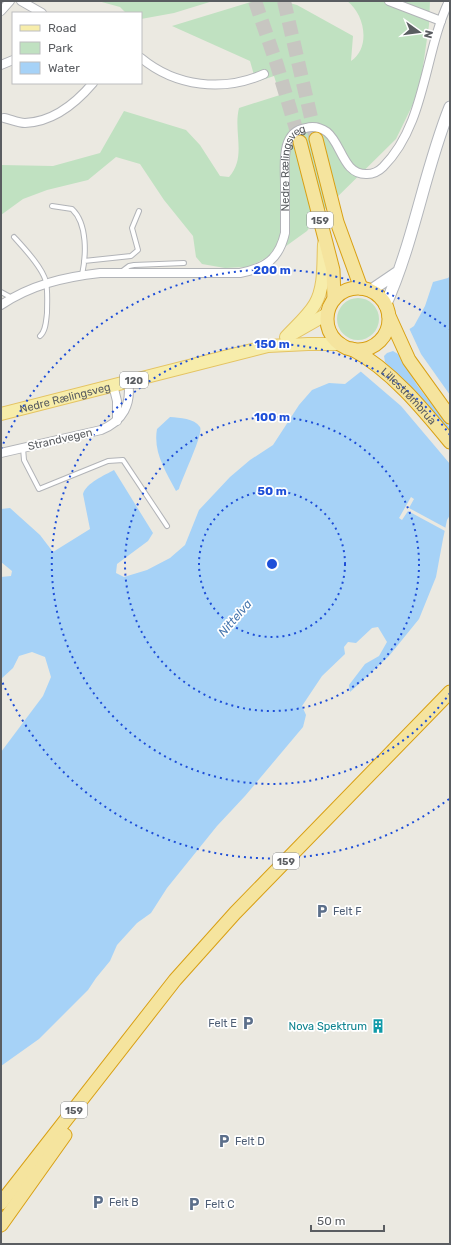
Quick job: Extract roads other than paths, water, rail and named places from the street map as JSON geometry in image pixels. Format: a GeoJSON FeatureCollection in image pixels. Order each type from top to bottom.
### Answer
{"type":"FeatureCollection","features":[{"type":"Feature","properties":{"kind":"highway","name":"159"},"geometry":{"type":"LineString","coordinates":[[316,139],[337,222],[366,290],[380,298],[389,317]]}},
{"type":"Feature","properties":{"kind":"highway","name":"159"},"geometry":{"type":"LineString","coordinates":[[300,142],[333,270],[334,299],[327,314]]}},
{"type":"Feature","properties":{"kind":"highway"},"geometry":{"type":"LineString","coordinates":[[334,299],[348,289],[366,290]]}},
{"type":"Feature","properties":{"kind":"highway"},"geometry":{"type":"LineString","coordinates":[[327,314],[328,328],[332,335],[352,350],[365,348],[378,342],[386,330],[389,317]]}},
{"type":"Feature","properties":{"kind":"highway","name":"Lillestrømbrua"},"geometry":{"type":"LineString","coordinates":[[389,317],[409,360],[450,417]]}},
{"type":"Feature","properties":{"kind":"highway","name":"Lillestrømbrua"},"geometry":{"type":"LineString","coordinates":[[352,350],[408,394],[450,442]]}},
{"type":"Feature","properties":{"kind":"highway","name":"159"},"geometry":{"type":"LineString","coordinates":[[1,1203],[175,980],[236,913],[450,692]]}},
{"type":"Feature","properties":{"kind":"highway"},"geometry":{"type":"LineString","coordinates":[[1,1225],[126,1052],[147,1016]]}},
{"type":"Feature","properties":{"kind":"main road"},"geometry":{"type":"LineString","coordinates":[[389,317],[398,271],[409,243],[425,182],[446,129],[450,106]]}},
{"type":"Feature","properties":{"kind":"main road"},"geometry":{"type":"LineString","coordinates":[[286,337],[308,313],[319,296],[323,275],[325,236]]}},
{"type":"Feature","properties":{"kind":"main road"},"geometry":{"type":"LineString","coordinates":[[366,290],[398,271]]}},
{"type":"Feature","properties":{"kind":"main road","name":"Nedre Rælingsveg"},"geometry":{"type":"LineString","coordinates":[[268,346],[327,314]]}},
{"type":"Feature","properties":{"kind":"main road","name":"Nedre Rælingsveg"},"geometry":{"type":"LineString","coordinates":[[1,414],[268,346],[308,344],[352,350]]}},
{"type":"Feature","properties":{"kind":"street"},"geometry":{"type":"LineString","coordinates":[[1,11],[10,1]]}},
{"type":"Feature","properties":{"kind":"street"},"geometry":{"type":"LineString","coordinates":[[21,1],[40,12]]}},
{"type":"Feature","properties":{"kind":"street"},"geometry":{"type":"LineString","coordinates":[[389,1],[441,21]]}},
{"type":"Feature","properties":{"kind":"street","name":"Nedre Rælingsveg"},"geometry":{"type":"LineString","coordinates":[[1,305],[12,298],[46,283],[82,275],[120,273],[240,273],[259,268],[270,262],[282,244],[285,233],[285,159],[289,140],[300,129],[310,127],[318,128],[330,136],[346,162],[357,172],[369,174],[377,172],[383,167],[396,149],[417,109],[441,21],[449,1]]}},
{"type":"Feature","properties":{"kind":"street"},"geometry":{"type":"LineString","coordinates":[[142,59],[156,70],[168,75],[181,80],[209,85],[232,84],[264,74]]}},
{"type":"Feature","properties":{"kind":"street"},"geometry":{"type":"LineString","coordinates":[[1,65],[12,60]]}},
{"type":"Feature","properties":{"kind":"street"},"geometry":{"type":"LineString","coordinates":[[4,118],[24,123],[48,118],[65,109],[84,94],[92,84]]}},
{"type":"Feature","properties":{"kind":"street"},"geometry":{"type":"LineString","coordinates":[[118,421],[125,411],[128,403],[130,391],[128,381]]}},
{"type":"Feature","properties":{"kind":"street"},"geometry":{"type":"LineString","coordinates":[[113,385],[117,401],[118,421]]}},
{"type":"Feature","properties":{"kind":"street","name":"Strandvegen"},"geometry":{"type":"LineString","coordinates":[[1,453],[101,430],[118,421]]}},
{"type":"Feature","properties":{"kind":"lane"},"geometry":{"type":"LineString","coordinates":[[52,206],[67,207],[74,211],[84,238],[84,261],[82,275]]}},
{"type":"Feature","properties":{"kind":"lane"},"geometry":{"type":"LineString","coordinates":[[84,261],[131,256],[138,250],[132,228],[139,211]]}},
{"type":"Feature","properties":{"kind":"lane"},"geometry":{"type":"LineString","coordinates":[[14,237],[44,277],[46,283],[46,316],[44,331],[40,336]]}},
{"type":"Feature","properties":{"kind":"lane"},"geometry":{"type":"LineString","coordinates":[[120,273],[129,266],[184,263]]}},
{"type":"Feature","properties":{"kind":"lane"},"geometry":{"type":"LineString","coordinates":[[1,292],[12,298]]}},
{"type":"Feature","properties":{"kind":"lane"},"geometry":{"type":"LineString","coordinates":[[23,448],[24,460],[39,489],[108,460],[122,460],[167,526]]}},
{"type":"Feature","properties":{"kind":"water","name":"Nittelva"},"geometry":{"type":"Polygon","coordinates":[[[450,276],[450,515],[447,520],[436,577],[419,619],[389,656],[350,692],[349,685],[365,664],[379,656],[387,642],[378,627],[372,628],[356,643],[348,642],[344,647],[345,654],[322,676],[302,706],[306,715],[303,727],[245,796],[217,826],[167,888],[151,913],[137,923],[117,945],[110,961],[88,990],[39,1039],[1,1066],[1,752],[43,696],[51,677],[45,657],[32,652],[19,656],[13,668],[1,679],[1,577],[11,576],[12,571],[1,562],[1,509],[10,508],[40,535],[53,552],[90,529],[83,494],[88,486],[114,470],[153,533],[148,541],[117,564],[116,573],[124,577],[147,570],[170,558],[185,545],[199,510],[230,477],[250,460],[273,445],[299,405],[312,390],[329,383],[345,384],[392,347],[405,332],[414,326],[425,306],[433,282],[448,278],[450,276]]]}},
{"type":"Feature","properties":{"kind":"water"},"geometry":{"type":"Polygon","coordinates":[[[170,417],[186,419],[194,422],[200,427],[199,438],[196,446],[179,489],[176,491],[158,453],[156,437],[157,429],[170,417]]]}},
{"type":"Feature","properties":{"kind":"tunnel"},"geometry":{"type":"LineString","coordinates":[[255,1],[277,65],[300,142]]}},
{"type":"Feature","properties":{"kind":"tunnel"},"geometry":{"type":"LineString","coordinates":[[284,1],[316,139]]}},
{"type":"Feature","properties":{"kind":"place","name":"Felt F"},"geometry":{"type":"Point","coordinates":[322,911]}},
{"type":"Feature","properties":{"kind":"place","name":"Felt E"},"geometry":{"type":"Point","coordinates":[248,1023]}},
{"type":"Feature","properties":{"kind":"place","name":"Nova Spektrum"},"geometry":{"type":"Point","coordinates":[378,1026]}},
{"type":"Feature","properties":{"kind":"place","name":"Felt D"},"geometry":{"type":"Point","coordinates":[224,1141]}},
{"type":"Feature","properties":{"kind":"place","name":"Felt B"},"geometry":{"type":"Point","coordinates":[98,1202]}},
{"type":"Feature","properties":{"kind":"place","name":"Felt C"},"geometry":{"type":"Point","coordinates":[194,1204]}}]}
